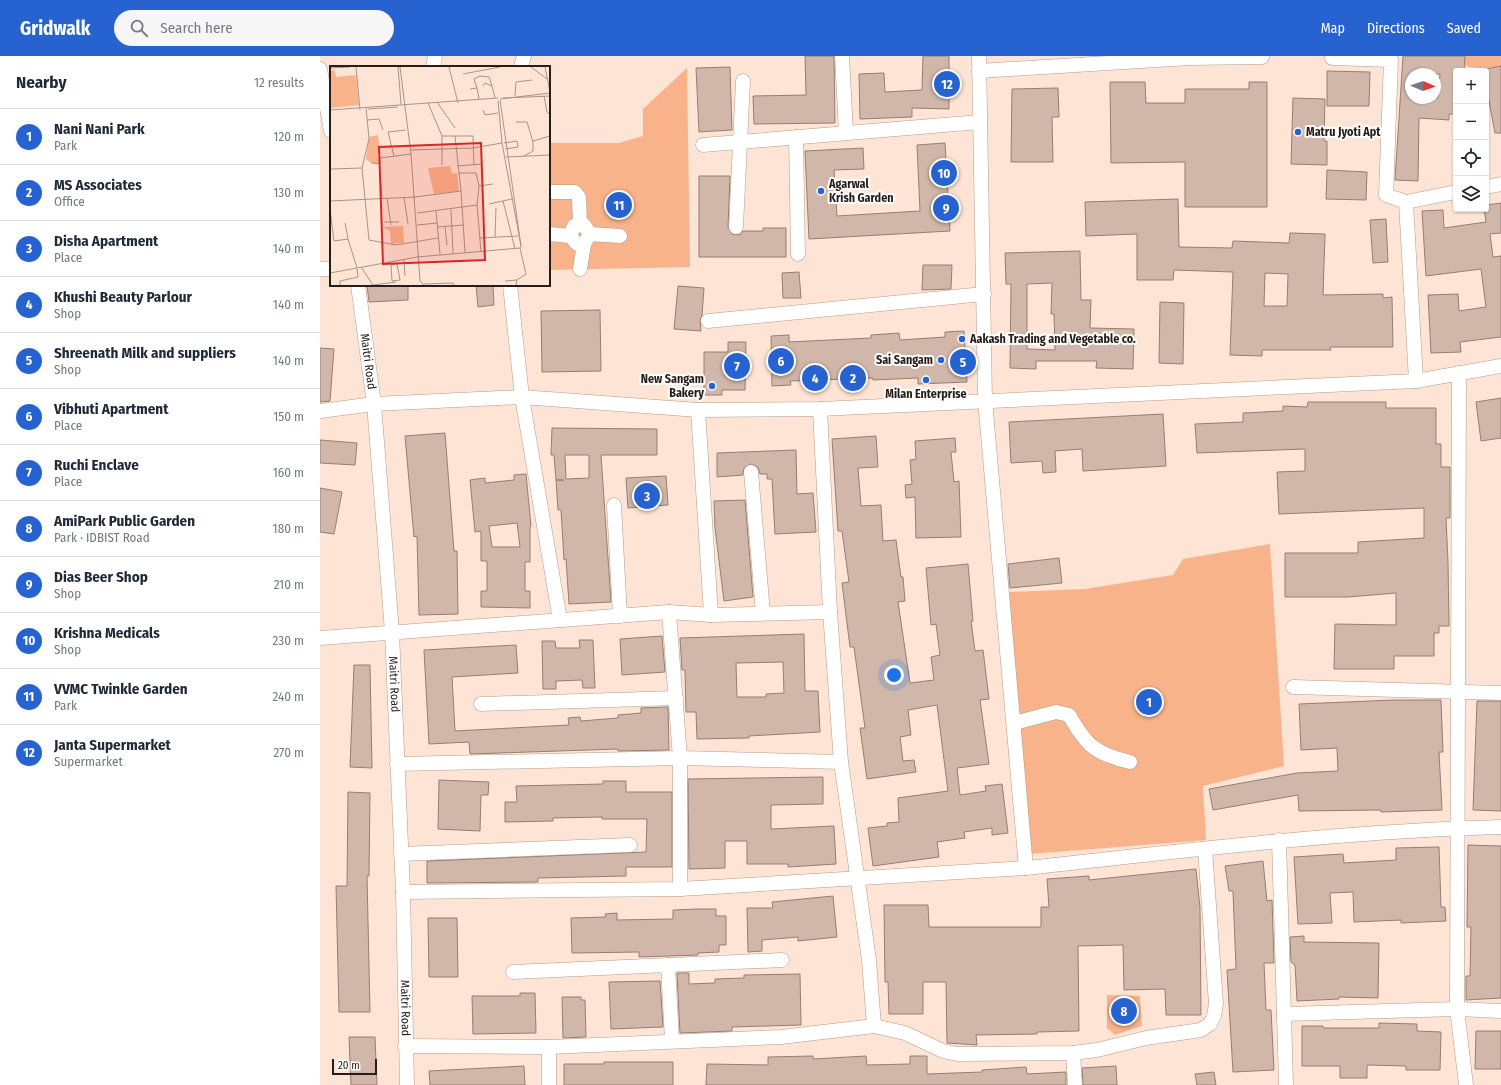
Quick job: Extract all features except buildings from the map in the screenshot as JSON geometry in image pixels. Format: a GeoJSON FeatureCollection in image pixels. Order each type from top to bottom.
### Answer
{"type":"FeatureCollection","features":[{"type":"Feature","properties":{"kind":"street"},"geometry":{"type":"LineString","coordinates":[[433,66],[435,56]]}},
{"type":"Feature","properties":{"kind":"street"},"geometry":{"type":"LineString","coordinates":[[521,66],[524,56]]}},
{"type":"Feature","properties":{"kind":"street"},"geometry":{"type":"LineString","coordinates":[[842,56],[846,133]]}},
{"type":"Feature","properties":{"kind":"street"},"geometry":{"type":"LineString","coordinates":[[979,56],[985,400],[1026,868]]}},
{"type":"Feature","properties":{"kind":"street"},"geometry":{"type":"LineString","coordinates":[[1332,56],[1332,58],[1392,60],[1386,195],[1406,202],[1453,193]]}},
{"type":"Feature","properties":{"kind":"street"},"geometry":{"type":"LineString","coordinates":[[979,71],[1189,58],[1262,57]]}},
{"type":"Feature","properties":{"kind":"street"},"geometry":{"type":"LineString","coordinates":[[320,69],[327,128]]}},
{"type":"Feature","properties":{"kind":"street"},"geometry":{"type":"LineString","coordinates":[[736,227],[743,81]]}},
{"type":"Feature","properties":{"kind":"street"},"geometry":{"type":"LineString","coordinates":[[703,145],[980,122]]}},
{"type":"Feature","properties":{"kind":"street"},"geometry":{"type":"LineString","coordinates":[[796,137],[798,254]]}},
{"type":"Feature","properties":{"kind":"street"},"geometry":{"type":"LineString","coordinates":[[1489,186],[1501,184]]}},
{"type":"Feature","properties":{"kind":"street"},"geometry":{"type":"LineString","coordinates":[[550,192],[575,192],[579,197],[585,234],[580,269]]}},
{"type":"Feature","properties":{"kind":"street"},"geometry":{"type":"LineString","coordinates":[[1406,202],[1416,381]]}},
{"type":"Feature","properties":{"kind":"street"},"geometry":{"type":"LineString","coordinates":[[550,234],[570,236],[574,226],[585,234],[620,236]]}},
{"type":"Feature","properties":{"kind":"street"},"geometry":{"type":"LineString","coordinates":[[320,269],[330,268]]}},
{"type":"Feature","properties":{"kind":"street","name":"Maitri Road"},"geometry":{"type":"LineString","coordinates":[[358,286],[374,404],[392,632],[401,854],[407,1085]]}},
{"type":"Feature","properties":{"kind":"street"},"geometry":{"type":"LineString","coordinates":[[510,286],[522,397],[560,620]]}},
{"type":"Feature","properties":{"kind":"street"},"geometry":{"type":"LineString","coordinates":[[708,321],[984,294]]}},
{"type":"Feature","properties":{"kind":"street"},"geometry":{"type":"LineString","coordinates":[[320,411],[374,404],[522,397],[698,410],[820,409],[985,400],[1416,381],[1459,372],[1501,366]]}},
{"type":"Feature","properties":{"kind":"street"},"geometry":{"type":"LineString","coordinates":[[1459,372],[1457,1009],[1466,1085]]}},
{"type":"Feature","properties":{"kind":"street"},"geometry":{"type":"LineString","coordinates":[[820,409],[830,612],[841,762],[869,960],[874,1026]]}},
{"type":"Feature","properties":{"kind":"street"},"geometry":{"type":"LineString","coordinates":[[698,410],[711,615]]}},
{"type":"Feature","properties":{"kind":"street"},"geometry":{"type":"LineString","coordinates":[[751,472],[763,613]]}},
{"type":"Feature","properties":{"kind":"street"},"geometry":{"type":"LineString","coordinates":[[614,505],[620,616]]}},
{"type":"Feature","properties":{"kind":"street"},"geometry":{"type":"LineString","coordinates":[[320,638],[669,612],[711,615],[830,612]]}},
{"type":"Feature","properties":{"kind":"street"},"geometry":{"type":"LineString","coordinates":[[669,612],[680,758],[680,890]]}},
{"type":"Feature","properties":{"kind":"street"},"geometry":{"type":"LineString","coordinates":[[1293,687],[1501,693]]}},
{"type":"Feature","properties":{"kind":"street"},"geometry":{"type":"LineString","coordinates":[[481,704],[676,698]]}},
{"type":"Feature","properties":{"kind":"street"},"geometry":{"type":"LineString","coordinates":[[1014,723],[1056,712],[1068,715],[1091,747],[1109,758],[1130,762]]}},
{"type":"Feature","properties":{"kind":"street"},"geometry":{"type":"LineString","coordinates":[[397,764],[680,758],[841,762]]}},
{"type":"Feature","properties":{"kind":"street"},"geometry":{"type":"LineString","coordinates":[[402,892],[680,890],[857,880],[1026,868],[1279,840],[1458,828],[1501,827]]}},
{"type":"Feature","properties":{"kind":"street"},"geometry":{"type":"LineString","coordinates":[[1279,840],[1286,1085]]}},
{"type":"Feature","properties":{"kind":"street"},"geometry":{"type":"LineString","coordinates":[[401,854],[630,845]]}},
{"type":"Feature","properties":{"kind":"street"},"geometry":{"type":"LineString","coordinates":[[405,1046],[548,1046],[672,1042],[794,1036],[874,1026],[898,1031],[943,1051],[957,1054],[1073,1053],[1098,1050],[1159,1035],[1200,1030],[1210,1024],[1214,1016],[1216,1004],[1205,849]]}},
{"type":"Feature","properties":{"kind":"street"},"geometry":{"type":"LineString","coordinates":[[513,972],[782,960]]}},
{"type":"Feature","properties":{"kind":"street"},"geometry":{"type":"LineString","coordinates":[[668,965],[672,1042]]}},
{"type":"Feature","properties":{"kind":"street"},"geometry":{"type":"LineString","coordinates":[[1284,1014],[1457,1009],[1501,1011]]}},
{"type":"Feature","properties":{"kind":"street"},"geometry":{"type":"LineString","coordinates":[[548,1046],[549,1085]]}},
{"type":"Feature","properties":{"kind":"street"},"geometry":{"type":"LineString","coordinates":[[1073,1053],[1075,1085]]}},
{"type":"Feature","properties":{"kind":"shaded area"},"geometry":{"type":"Polygon","coordinates":[[[1465,56],[1501,56],[1501,66],[1477,68],[1464,66],[1465,56]]]}},
{"type":"Feature","properties":{"kind":"shaded area"},"geometry":{"type":"Polygon","coordinates":[[[687,68],[690,267],[550,270],[550,143],[619,143],[643,136],[643,109],[687,68]]]}},
{"type":"Feature","properties":{"kind":"shaded area"},"geometry":{"type":"Polygon","coordinates":[[[1270,544],[1284,766],[1203,786],[1206,840],[1030,854],[1008,592],[1085,589],[1173,575],[1183,559],[1270,544]]]}},
{"type":"Feature","properties":{"kind":"shaded area"},"geometry":{"type":"Polygon","coordinates":[[[1107,995],[1140,996],[1142,1026],[1115,1035],[1107,1028],[1107,995]]]}},
{"type":"Feature","properties":{"kind":"place","name":"Janta Supermarket"},"geometry":{"type":"Point","coordinates":[947,84]}},
{"type":"Feature","properties":{"kind":"place","name":"Matru Jyoti Apt"},"geometry":{"type":"Point","coordinates":[1298,132]}},
{"type":"Feature","properties":{"kind":"place","name":"Krishna Medicals"},"geometry":{"type":"Point","coordinates":[944,173]}},
{"type":"Feature","properties":{"kind":"place","name":"Agarwal Krish Garden"},"geometry":{"type":"Point","coordinates":[821,191]}},
{"type":"Feature","properties":{"kind":"place","name":"VVMC Twinkle Garden"},"geometry":{"type":"Point","coordinates":[619,205]}},
{"type":"Feature","properties":{"kind":"place","name":"Dias Beer Shop"},"geometry":{"type":"Point","coordinates":[946,208]}},
{"type":"Feature","properties":{"kind":"place","name":"Aakash Trading and Vegetable co."},"geometry":{"type":"Point","coordinates":[962,339]}},
{"type":"Feature","properties":{"kind":"place","name":"Sai Sangam"},"geometry":{"type":"Point","coordinates":[941,360]}},
{"type":"Feature","properties":{"kind":"place","name":"Vibhuti Apartment"},"geometry":{"type":"Point","coordinates":[781,361]}},
{"type":"Feature","properties":{"kind":"place","name":"Shreenath Milk and suppliers"},"geometry":{"type":"Point","coordinates":[963,362]}},
{"type":"Feature","properties":{"kind":"place","name":"Ruchi Enclave"},"geometry":{"type":"Point","coordinates":[737,366]}},
{"type":"Feature","properties":{"kind":"place","name":"Khushi Beauty Parlour"},"geometry":{"type":"Point","coordinates":[815,378]}},
{"type":"Feature","properties":{"kind":"place","name":"MS Associates"},"geometry":{"type":"Point","coordinates":[853,378]}},
{"type":"Feature","properties":{"kind":"place","name":"Milan Enterprise"},"geometry":{"type":"Point","coordinates":[926,380]}},
{"type":"Feature","properties":{"kind":"place","name":"New Sangam Bakery"},"geometry":{"type":"Point","coordinates":[712,386]}},
{"type":"Feature","properties":{"kind":"place","name":"Disha Apartment"},"geometry":{"type":"Point","coordinates":[647,496]}},
{"type":"Feature","properties":{"kind":"place","name":"Nani Nani Park"},"geometry":{"type":"Point","coordinates":[1149,702]}},
{"type":"Feature","properties":{"kind":"place","name":"AmiPark Public Garden"},"geometry":{"type":"Point","coordinates":[1124,1011]}}]}
